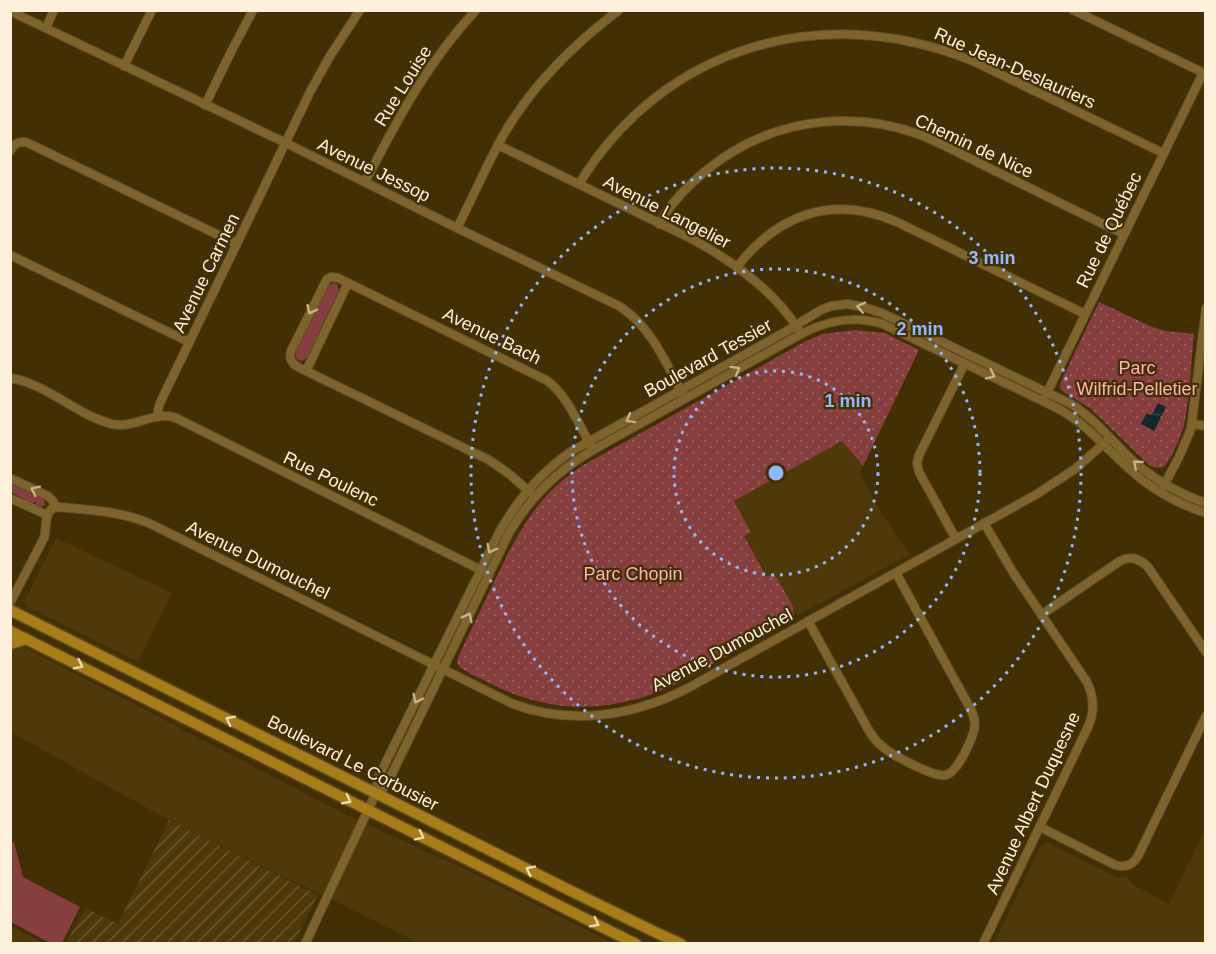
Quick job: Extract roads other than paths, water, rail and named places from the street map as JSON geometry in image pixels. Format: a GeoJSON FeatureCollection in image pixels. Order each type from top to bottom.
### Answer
{"type":"FeatureCollection","features":[{"type":"Feature","properties":{"kind":"street"},"geometry":{"type":"LineString","coordinates":[[46,28],[54,10]]}},
{"type":"Feature","properties":{"kind":"street"},"geometry":{"type":"LineString","coordinates":[[124,66],[152,10]]}},
{"type":"Feature","properties":{"kind":"street"},"geometry":{"type":"LineString","coordinates":[[205,105],[254,10]]}},
{"type":"Feature","properties":{"kind":"street","name":"Avenue Carmen"},"geometry":{"type":"LineString","coordinates":[[158,417],[160,403],[286,143],[325,65],[360,10]]}},
{"type":"Feature","properties":{"kind":"street","name":"Rue Louise"},"geometry":{"type":"LineString","coordinates":[[365,182],[407,102],[423,77],[452,37],[476,10]]}},
{"type":"Feature","properties":{"kind":"street"},"geometry":{"type":"LineString","coordinates":[[458,228],[498,145],[516,116],[560,61],[619,10]]}},
{"type":"Feature","properties":{"kind":"street"},"geometry":{"type":"LineString","coordinates":[[1073,10],[1204,74]]}},
{"type":"Feature","properties":{"kind":"street","name":"Avenue Jessop"},"geometry":{"type":"LineString","coordinates":[[10,11],[611,302],[629,313],[648,333],[683,395]]}},
{"type":"Feature","properties":{"kind":"street","name":"Rue Jean-Deslauriers"},"geometry":{"type":"LineString","coordinates":[[579,184],[598,155],[623,125],[653,98],[686,75],[712,60],[749,46],[788,36],[828,32],[887,35],[945,50],[973,61],[1163,153]]}},
{"type":"Feature","properties":{"kind":"street","name":"Rue de Québec"},"geometry":{"type":"LineString","coordinates":[[1045,397],[1163,153],[1204,74]]}},
{"type":"Feature","properties":{"kind":"street","name":"Chemin de Nice"},"geometry":{"type":"LineString","coordinates":[[659,224],[678,198],[698,178],[738,149],[784,129],[813,123],[842,121],[882,124],[920,135],[1124,234]]}},
{"type":"Feature","properties":{"kind":"street"},"geometry":{"type":"LineString","coordinates":[[10,152],[15,144],[28,143],[237,244]]}},
{"type":"Feature","properties":{"kind":"street","name":"Avenue Langelier"},"geometry":{"type":"LineString","coordinates":[[498,145],[700,244],[737,267],[771,297],[801,334]]}},
{"type":"Feature","properties":{"kind":"street"},"geometry":{"type":"LineString","coordinates":[[737,267],[765,236],[792,220],[822,212],[860,211],[897,222],[1085,314]]}},
{"type":"Feature","properties":{"kind":"street"},"geometry":{"type":"LineString","coordinates":[[10,255],[189,342]]}},
{"type":"Feature","properties":{"kind":"street"},"geometry":{"type":"LineString","coordinates":[[306,371],[348,283],[336,277],[326,280],[291,351],[290,359],[295,366],[483,457],[500,467],[531,494]]}},
{"type":"Feature","properties":{"kind":"street","name":"Avenue Bach"},"geometry":{"type":"LineString","coordinates":[[348,283],[546,380],[562,395],[593,450]]}},
{"type":"Feature","properties":{"kind":"street","name":"Boulevard Tessier"},"geometry":{"type":"LineString","coordinates":[[531,494],[593,450],[816,312],[831,306],[847,304],[863,307],[895,319],[1045,397],[1107,441],[1184,504],[1206,513]]}},
{"type":"Feature","properties":{"kind":"street"},"geometry":{"type":"LineString","coordinates":[[1162,488],[1183,450],[1192,424],[1203,349],[1206,308]]}},
{"type":"Feature","properties":{"kind":"street","name":"Boulevard Tessier"},"geometry":{"type":"LineString","coordinates":[[305,944],[376,793],[378,778],[434,665],[531,494],[546,472],[558,461],[588,441],[801,334],[835,321],[854,319],[875,322],[1045,397]]}},
{"type":"Feature","properties":{"kind":"street"},"geometry":{"type":"LineString","coordinates":[[956,539],[919,472],[917,463],[965,363]]}},
{"type":"Feature","properties":{"kind":"street"},"geometry":{"type":"LineString","coordinates":[[10,378],[24,381],[99,419],[114,424],[129,424],[158,417]]}},
{"type":"Feature","properties":{"kind":"street","name":"Rue Poulenc"},"geometry":{"type":"LineString","coordinates":[[158,417],[176,418],[485,572]]}},
{"type":"Feature","properties":{"kind":"street"},"geometry":{"type":"LineString","coordinates":[[1192,424],[1206,426]]}},
{"type":"Feature","properties":{"kind":"street","name":"Avenue Dumouchel"},"geometry":{"type":"LineString","coordinates":[[55,507],[123,514],[144,521],[502,699],[528,709],[568,716],[592,716],[641,708],[669,698],[1053,484],[1082,464],[1107,441]]}},
{"type":"Feature","properties":{"kind":"street"},"geometry":{"type":"LineString","coordinates":[[10,478],[48,496],[55,507],[47,515],[44,538],[10,603]]}},
{"type":"Feature","properties":{"kind":"street","name":"Boulevard Tessier"},"geometry":{"type":"LineString","coordinates":[[1162,488],[1206,503]]}},
{"type":"Feature","properties":{"kind":"street"},"geometry":{"type":"LineString","coordinates":[[10,498],[47,515]]}},
{"type":"Feature","properties":{"kind":"street","name":"Avenue Albert Duquesne"},"geometry":{"type":"LineString","coordinates":[[983,944],[1088,727],[1092,718],[1093,704],[1087,682],[1002,555],[984,523]]}},
{"type":"Feature","properties":{"kind":"street"},"geometry":{"type":"LineString","coordinates":[[1041,615],[1117,563],[1127,558],[1135,558],[1142,561],[1150,571],[1206,652]]}},
{"type":"Feature","properties":{"kind":"street","name":"Boulevard Tessier"},"geometry":{"type":"LineString","coordinates":[[376,793],[386,786],[443,669],[485,572]]}},
{"type":"Feature","properties":{"kind":"street"},"geometry":{"type":"LineString","coordinates":[[808,621],[876,741],[929,772],[940,776],[950,774],[957,766],[973,734],[974,717],[896,573]]}},
{"type":"Feature","properties":{"kind":"street","name":"Boulevard Le Corbusier"},"geometry":{"type":"LineString","coordinates":[[10,610],[681,944]]}},
{"type":"Feature","properties":{"kind":"street","name":"Boulevard Le Corbusier"},"geometry":{"type":"LineString","coordinates":[[10,631],[636,944]]}},
{"type":"Feature","properties":{"kind":"street"},"geometry":{"type":"LineString","coordinates":[[10,644],[26,639]]}},
{"type":"Feature","properties":{"kind":"street"},"geometry":{"type":"LineString","coordinates":[[1040,827],[1118,866],[1131,864],[1138,856],[1206,716]]}},
{"type":"Feature","properties":{"kind":"water"},"geometry":{"type":"Polygon","coordinates":[[[1158,403],[1166,407],[1154,431],[1141,424],[1146,414],[1152,415],[1158,403]]]}},
{"type":"Feature","properties":{"kind":"park label","name":"Parc Wilfrid-Pelletier"},"geometry":{"type":"Point","coordinates":[1137,378]}},
{"type":"Feature","properties":{"kind":"park label","name":"Parc Chopin"},"geometry":{"type":"Point","coordinates":[633,574]}}]}
